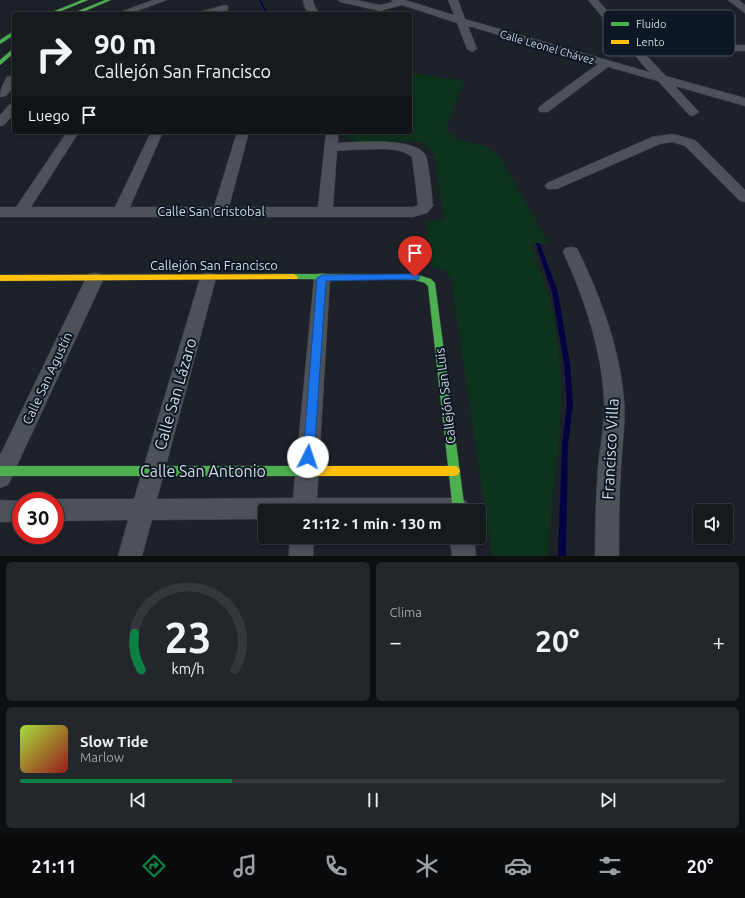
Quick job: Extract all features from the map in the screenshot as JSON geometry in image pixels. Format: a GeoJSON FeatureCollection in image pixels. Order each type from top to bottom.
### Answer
{"type":"FeatureCollection","features":[{"type":"Feature","properties":{"kind":"street"},"geometry":{"type":"LineString","coordinates":[[55,12],[86,0]]}},
{"type":"Feature","properties":{"kind":"street"},"geometry":{"type":"LineString","coordinates":[[79,12],[110,0]]}},
{"type":"Feature","properties":{"kind":"street"},"geometry":{"type":"LineString","coordinates":[[126,12],[162,0]]}},
{"type":"Feature","properties":{"kind":"street"},"geometry":{"type":"LineString","coordinates":[[308,0],[310,8],[313,12]]}},
{"type":"Feature","properties":{"kind":"street"},"geometry":{"type":"LineString","coordinates":[[343,0],[382,11],[399,1]]}},
{"type":"Feature","properties":{"kind":"street"},"geometry":{"type":"LineString","coordinates":[[453,0],[472,49]]}},
{"type":"Feature","properties":{"kind":"street"},"geometry":{"type":"LineString","coordinates":[[593,0],[603,12]]}},
{"type":"Feature","properties":{"kind":"street"},"geometry":{"type":"LineString","coordinates":[[734,0],[745,10]]}},
{"type":"Feature","properties":{"kind":"street","name":"Calle Leonel Chávez"},"geometry":{"type":"LineString","coordinates":[[399,1],[605,64],[745,102]]}},
{"type":"Feature","properties":{"kind":"street"},"geometry":{"type":"LineString","coordinates":[[210,12],[226,7]]}},
{"type":"Feature","properties":{"kind":"street"},"geometry":{"type":"LineString","coordinates":[[0,42],[12,34]]}},
{"type":"Feature","properties":{"kind":"street"},"geometry":{"type":"LineString","coordinates":[[0,63],[12,52]]}},
{"type":"Feature","properties":{"kind":"street"},"geometry":{"type":"LineString","coordinates":[[640,56],[693,112]]}},
{"type":"Feature","properties":{"kind":"street"},"geometry":{"type":"LineString","coordinates":[[544,109],[605,64]]}},
{"type":"Feature","properties":{"kind":"street"},"geometry":{"type":"LineString","coordinates":[[0,71],[12,78]]}},
{"type":"Feature","properties":{"kind":"street"},"geometry":{"type":"LineString","coordinates":[[1,94],[12,81]]}},
{"type":"Feature","properties":{"kind":"street"},"geometry":{"type":"LineString","coordinates":[[1,94],[12,92]]}},
{"type":"Feature","properties":{"kind":"street"},"geometry":{"type":"LineString","coordinates":[[0,122],[12,109]]}},
{"type":"Feature","properties":{"kind":"street"},"geometry":{"type":"LineString","coordinates":[[21,212],[72,134]]}},
{"type":"Feature","properties":{"kind":"street"},"geometry":{"type":"LineString","coordinates":[[121,211],[157,134]]}},
{"type":"Feature","properties":{"kind":"street"},"geometry":{"type":"LineString","coordinates":[[220,212],[242,134]]}},
{"type":"Feature","properties":{"kind":"street"},"geometry":{"type":"LineString","coordinates":[[325,211],[332,134]]}},
{"type":"Feature","properties":{"kind":"street"},"geometry":{"type":"LineString","coordinates":[[552,186],[657,140],[673,138],[690,143],[745,198]]}},
{"type":"Feature","properties":{"kind":"street","name":"Calle San Cristobal"},"geometry":{"type":"LineString","coordinates":[[0,212],[412,212],[422,210],[426,206],[419,156],[411,149],[399,147],[331,147]]}},
{"type":"Feature","properties":{"kind":"street","name":"Francisco Villa"},"geometry":{"type":"LineString","coordinates":[[571,252],[584,278],[599,319],[614,403],[613,448],[607,509],[607,556]]}},
{"type":"Feature","properties":{"kind":"street","name":"Callejón San Francisco"},"geometry":{"type":"LineString","coordinates":[[0,278],[415,277],[428,281]]}},
{"type":"Feature","properties":{"kind":"street","name":"Calle San Agustín"},"geometry":{"type":"LineString","coordinates":[[1,474],[95,278]]}},
{"type":"Feature","properties":{"kind":"street","name":"Calle San Lázaro"},"geometry":{"type":"LineString","coordinates":[[130,556],[208,278]]}},
{"type":"Feature","properties":{"kind":"street"},"geometry":{"type":"LineString","coordinates":[[304,504],[322,278]]}},
{"type":"Feature","properties":{"kind":"street","name":"Callejón San Luis"},"geometry":{"type":"LineString","coordinates":[[428,281],[432,285],[457,504]]}},
{"type":"Feature","properties":{"kind":"street","name":"Calle San Antonio"},"geometry":{"type":"LineString","coordinates":[[1,474],[153,470],[307,472],[454,471]]}},
{"type":"Feature","properties":{"kind":"street"},"geometry":{"type":"LineString","coordinates":[[64,510],[258,510]]}},
{"type":"Feature","properties":{"kind":"street"},"geometry":{"type":"LineString","coordinates":[[0,511],[12,511]]}},
{"type":"Feature","properties":{"kind":"street"},"geometry":{"type":"LineString","coordinates":[[301,556],[302,544]]}},
{"type":"Feature","properties":{"kind":"street"},"geometry":{"type":"LineString","coordinates":[[463,544],[464,556]]}},
{"type":"Feature","properties":{"kind":"green space"},"geometry":{"type":"Polygon","coordinates":[[[412,73],[464,81],[446,129],[454,138],[485,146],[500,157],[549,244],[531,244],[552,308],[561,381],[560,431],[549,531],[548,556],[492,556],[486,515],[486,504],[484,504],[451,279],[444,269],[432,268],[426,221],[444,220],[434,153],[427,146],[418,141],[355,141],[348,139],[345,134],[412,134],[412,73]]]}},
{"type":"Feature","properties":{"kind":"waterway"},"geometry":{"type":"LineString","coordinates":[[260,0],[266,12]]}},
{"type":"Feature","properties":{"kind":"waterway"},"geometry":{"type":"LineString","coordinates":[[538,244],[555,292],[567,364],[570,404],[565,445],[562,556]]}},
{"type":"Feature","properties":{"kind":"traffic: fast"},"geometry":{"type":"LineString","coordinates":[[55,12],[86,0]]}},
{"type":"Feature","properties":{"kind":"traffic: fast"},"geometry":{"type":"LineString","coordinates":[[79,12],[109,0]]}},
{"type":"Feature","properties":{"kind":"traffic: fast"},"geometry":{"type":"LineString","coordinates":[[0,42],[12,34]]}},
{"type":"Feature","properties":{"kind":"traffic: fast"},"geometry":{"type":"LineString","coordinates":[[0,63],[12,52]]}},
{"type":"Feature","properties":{"kind":"traffic: fast"},"geometry":{"type":"LineString","coordinates":[[294,277],[415,277],[428,281],[432,285],[458,504]]}},
{"type":"Feature","properties":{"kind":"traffic: fast"},"geometry":{"type":"LineString","coordinates":[[0,471],[316,471]]}},
{"type":"Feature","properties":{"kind":"traffic: slow"},"geometry":{"type":"LineString","coordinates":[[0,278],[294,277]]}},
{"type":"Feature","properties":{"kind":"traffic: slow"},"geometry":{"type":"LineString","coordinates":[[316,471],[454,471]]}},
{"type":"Feature","properties":{"kind":"route"},"geometry":{"type":"LineString","coordinates":[[308,457],[322,278],[415,277]]}}]}
